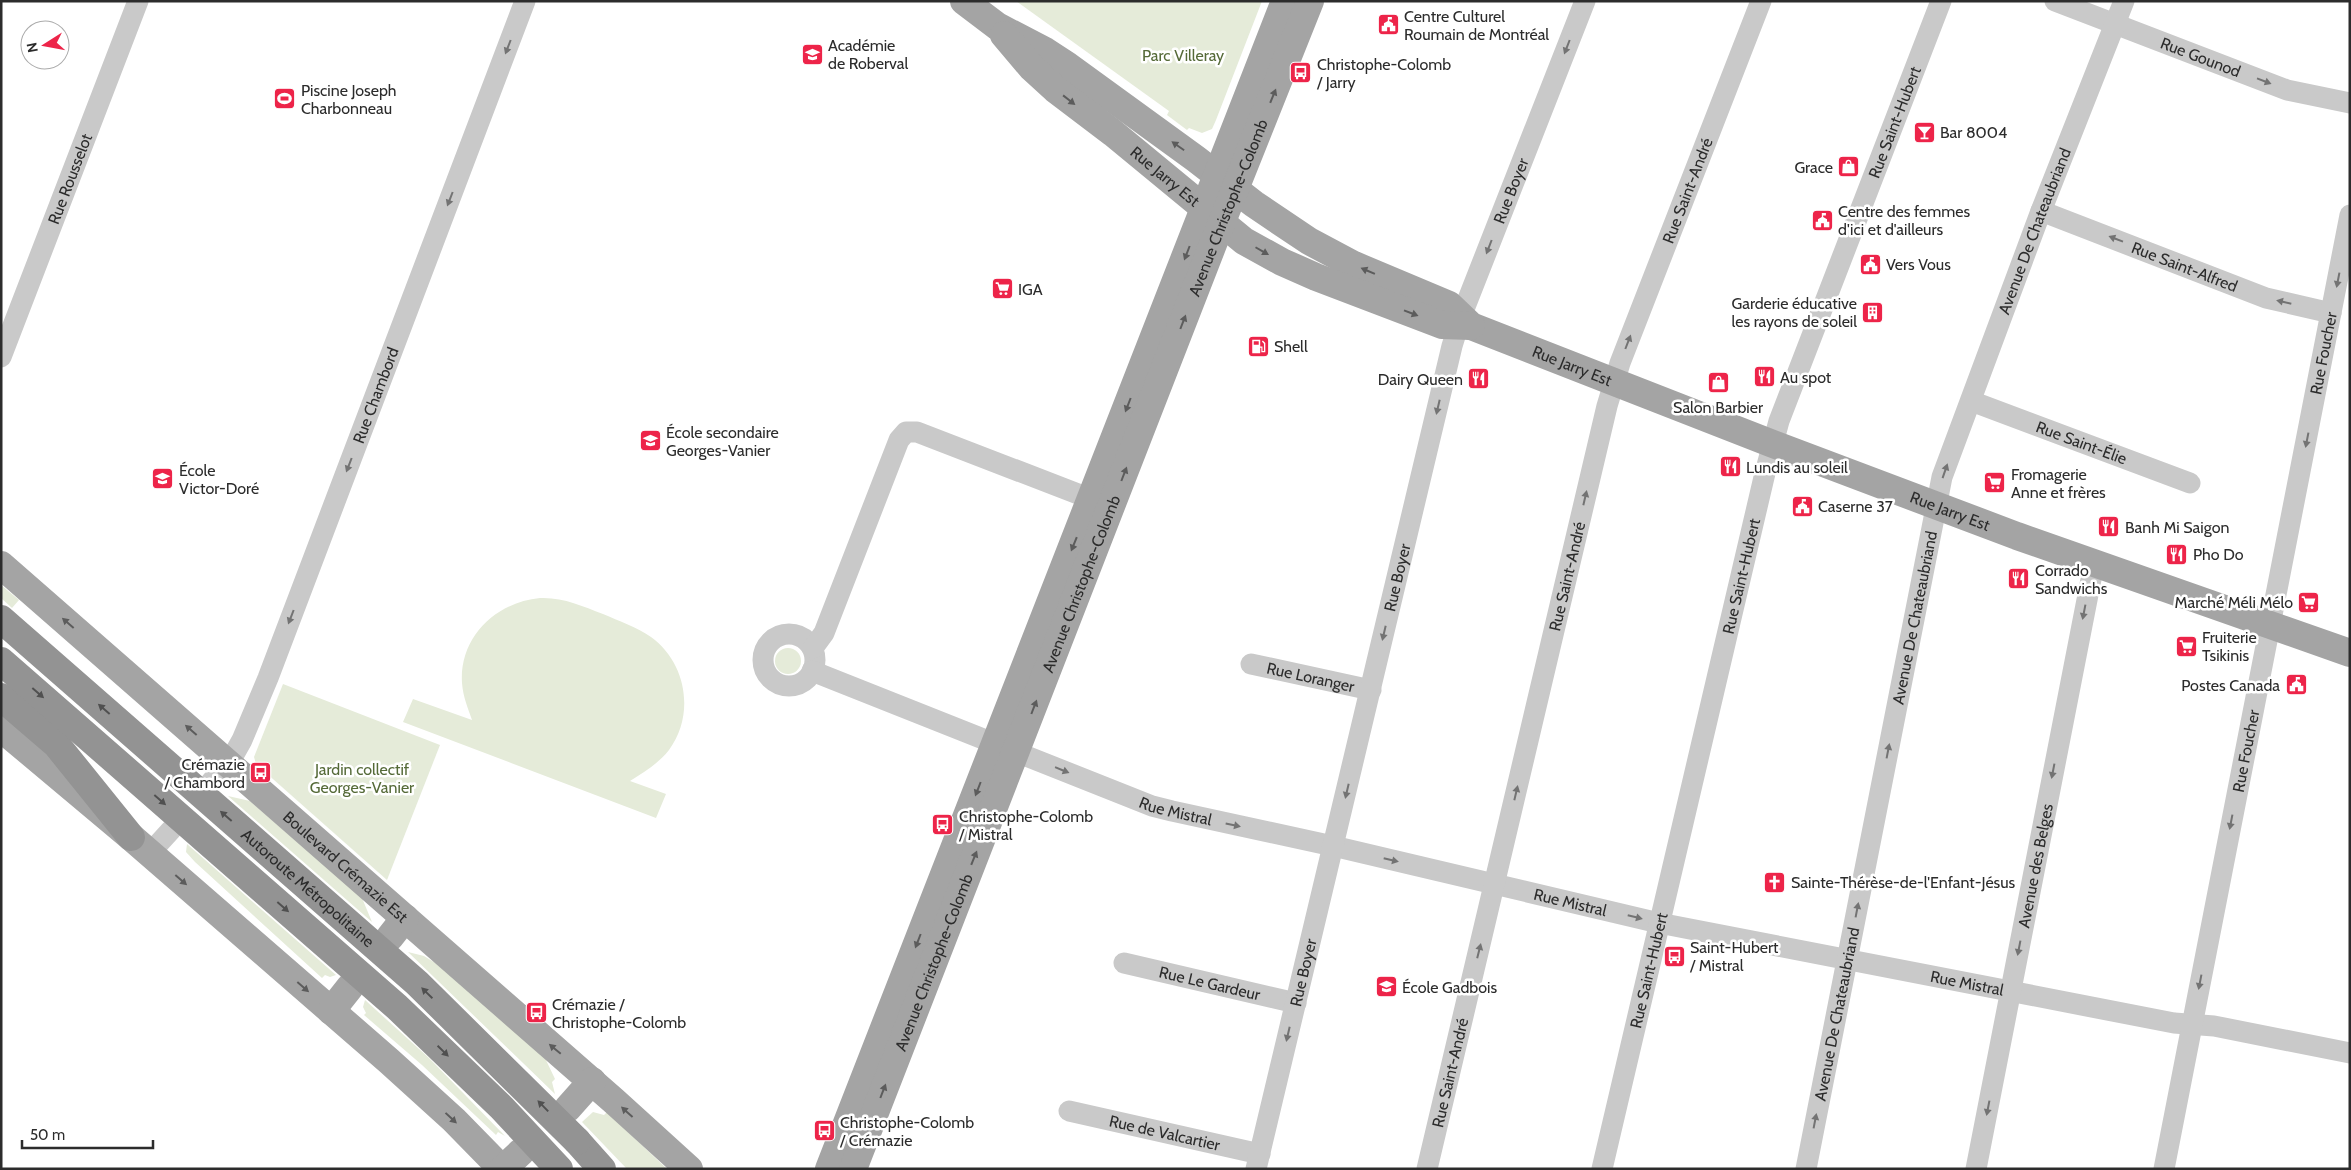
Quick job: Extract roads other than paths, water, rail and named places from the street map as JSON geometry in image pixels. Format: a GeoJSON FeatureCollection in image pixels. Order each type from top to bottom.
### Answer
{"type":"FeatureCollection","features":[{"type":"Feature","properties":{"kind":"highway","name":"Autoroute Métropolitaine"},"geometry":{"type":"LineString","coordinates":[[1,619],[417,983],[516,1079],[602,1169]]}},
{"type":"Feature","properties":{"kind":"highway","name":"Autoroute Métropolitaine"},"geometry":{"type":"LineString","coordinates":[[1,661],[397,1008],[496,1102],[559,1169]]}},
{"type":"Feature","properties":{"kind":"highway"},"geometry":{"type":"LineString","coordinates":[[1,697],[56,744],[140,845]]}},
{"type":"Feature","properties":{"kind":"main road","name":"Rue Jarry Est"},"geometry":{"type":"LineString","coordinates":[[964,1],[997,26],[1045,51],[1226,183],[1324,250],[1354,265],[1449,305],[1464,323]]}},
{"type":"Feature","properties":{"kind":"main road","name":"Avenue Christophe-Colomb"},"geometry":{"type":"LineString","coordinates":[[1226,183],[1284,1]]}},
{"type":"Feature","properties":{"kind":"main road","name":"Avenue Christophe-Colomb"},"geometry":{"type":"LineString","coordinates":[[829,1169],[1006,748],[1226,183],[1310,1]]}},
{"type":"Feature","properties":{"kind":"main road","name":"Rue Jarry Est"},"geometry":{"type":"LineString","coordinates":[[997,26],[1032,68],[1050,84],[1213,216],[1244,241],[1298,269],[1442,325],[1464,323],[1937,506],[2094,564],[2350,653]]}},
{"type":"Feature","properties":{"kind":"main road","name":"Avenue Christophe-Colomb"},"geometry":{"type":"LineString","coordinates":[[853,1169],[1006,748],[1091,499],[1213,216]]}},
{"type":"Feature","properties":{"kind":"main road","name":"Boulevard Crémazie Est"},"geometry":{"type":"LineString","coordinates":[[1,565],[219,772],[398,928],[592,1081],[689,1169]]}},
{"type":"Feature","properties":{"kind":"main road"},"geometry":{"type":"LineString","coordinates":[[1,728],[140,845],[435,1102],[509,1163]]}},
{"type":"Feature","properties":{"kind":"main road"},"geometry":{"type":"LineString","coordinates":[[331,1011],[350,987]]}},
{"type":"Feature","properties":{"kind":"main road"},"geometry":{"type":"LineString","coordinates":[[568,1108],[592,1081]]}},
{"type":"Feature","properties":{"kind":"street","name":"Rue Rousselot"},"geometry":{"type":"LineString","coordinates":[[1,357],[138,1]]}},
{"type":"Feature","properties":{"kind":"street","name":"Rue Chambord"},"geometry":{"type":"LineString","coordinates":[[219,772],[242,740],[268,678],[525,1]]}},
{"type":"Feature","properties":{"kind":"street","name":"Rue Boyer"},"geometry":{"type":"LineString","coordinates":[[1258,1161],[1452,346],[1464,323],[1585,1]]}},
{"type":"Feature","properties":{"kind":"street","name":"Rue Saint-André"},"geometry":{"type":"LineString","coordinates":[[1427,1169],[1614,382],[1760,1]]}},
{"type":"Feature","properties":{"kind":"street","name":"Rue Saint-Hubert"},"geometry":{"type":"LineString","coordinates":[[1602,1169],[1773,444],[1792,387],[1941,1]]}},
{"type":"Feature","properties":{"kind":"street","name":"Rue Gounod"},"geometry":{"type":"LineString","coordinates":[[2055,1],[2287,90],[2350,102]]}},
{"type":"Feature","properties":{"kind":"street","name":"Avenue De Chateaubriand"},"geometry":{"type":"LineString","coordinates":[[1806,1169],[1942,477],[2041,211],[2124,1]]}},
{"type":"Feature","properties":{"kind":"street","name":"Rue Saint-Alfred"},"geometry":{"type":"LineString","coordinates":[[2041,211],[2266,298],[2331,313]]}},
{"type":"Feature","properties":{"kind":"street","name":"Rue Foucher"},"geometry":{"type":"LineString","coordinates":[[2164,1169],[2350,215]]}},
{"type":"Feature","properties":{"kind":"street","name":"Rue Saint-Élie"},"geometry":{"type":"LineString","coordinates":[[1971,401],[2190,484]]}},
{"type":"Feature","properties":{"kind":"street"},"geometry":{"type":"LineString","coordinates":[[812,648],[824,633],[899,440],[906,432],[917,432],[1091,499]]}},
{"type":"Feature","properties":{"kind":"street","name":"Avenue des Belges"},"geometry":{"type":"LineString","coordinates":[[1976,1169],[2094,564]]}},
{"type":"Feature","properties":{"kind":"street"},"geometry":{"type":"LineString","coordinates":[[783,634],[800,636],[812,648],[815,660],[812,671],[800,684],[782,686],[768,676],[763,668],[762,659],[768,642],[783,634]]}},
{"type":"Feature","properties":{"kind":"street","name":"Rue Loranger"},"geometry":{"type":"LineString","coordinates":[[1251,664],[1370,690]]}},
{"type":"Feature","properties":{"kind":"street","name":"Rue Mistral"},"geometry":{"type":"LineString","coordinates":[[812,671],[1152,806],[1334,846],[1659,923],[2174,1023],[2214,1026],[2350,1052]]}},
{"type":"Feature","properties":{"kind":"street"},"geometry":{"type":"LineString","coordinates":[[140,845],[170,830]]}},
{"type":"Feature","properties":{"kind":"street","name":"Rue Le Gardeur"},"geometry":{"type":"LineString","coordinates":[[1124,962],[1296,1003]]}},
{"type":"Feature","properties":{"kind":"street","name":"Rue de Valcartier"},"geometry":{"type":"LineString","coordinates":[[1069,1111],[1258,1161]]}},
{"type":"Feature","properties":{"kind":"place","name":"Centre Culturel Roumain de Montréal"},"geometry":{"type":"Point","coordinates":[1388,25]}},
{"type":"Feature","properties":{"kind":"place","name":"Académie de Roberval"},"geometry":{"type":"Point","coordinates":[812,54]}},
{"type":"Feature","properties":{"kind":"place","name":"Christophe-Colomb / Jarry"},"geometry":{"type":"Point","coordinates":[1301,73]}},
{"type":"Feature","properties":{"kind":"place","name":"Piscine Joseph Charbonneau"},"geometry":{"type":"Point","coordinates":[285,99]}},
{"type":"Feature","properties":{"kind":"place","name":"Bar 8004"},"geometry":{"type":"Point","coordinates":[1924,132]}},
{"type":"Feature","properties":{"kind":"place","name":"Grace"},"geometry":{"type":"Point","coordinates":[1849,167]}},
{"type":"Feature","properties":{"kind":"place","name":"Centre des femmes d'ici et d'ailleurs"},"geometry":{"type":"Point","coordinates":[1822,220]}},
{"type":"Feature","properties":{"kind":"place","name":"Vers Vous"},"geometry":{"type":"Point","coordinates":[1870,264]}},
{"type":"Feature","properties":{"kind":"place","name":"IGA"},"geometry":{"type":"Point","coordinates":[1002,289]}},
{"type":"Feature","properties":{"kind":"place","name":"Garderie éducative les rayons de soleil"},"geometry":{"type":"Point","coordinates":[1873,312]}},
{"type":"Feature","properties":{"kind":"place","name":"Shell"},"geometry":{"type":"Point","coordinates":[1258,346]}},
{"type":"Feature","properties":{"kind":"place","name":"Au spot"},"geometry":{"type":"Point","coordinates":[1764,377]}},
{"type":"Feature","properties":{"kind":"place","name":"Dairy Queen"},"geometry":{"type":"Point","coordinates":[1479,379]}},
{"type":"Feature","properties":{"kind":"place","name":"Salon Barbier"},"geometry":{"type":"Point","coordinates":[1718,383]}},
{"type":"Feature","properties":{"kind":"place","name":"École secondaire Georges-Vanier"},"geometry":{"type":"Point","coordinates":[650,441]}},
{"type":"Feature","properties":{"kind":"place","name":"Lundis au soleil"},"geometry":{"type":"Point","coordinates":[1730,467]}},
{"type":"Feature","properties":{"kind":"place","name":"École Victor-Doré"},"geometry":{"type":"Point","coordinates":[163,479]}},
{"type":"Feature","properties":{"kind":"place","name":"Fromagerie Anne et frères"},"geometry":{"type":"Point","coordinates":[1995,483]}},
{"type":"Feature","properties":{"kind":"place","name":"Caserne 37"},"geometry":{"type":"Point","coordinates":[1802,506]}},
{"type":"Feature","properties":{"kind":"place","name":"Banh Mi Saigon"},"geometry":{"type":"Point","coordinates":[2109,527]}},
{"type":"Feature","properties":{"kind":"place","name":"Pho Do"},"geometry":{"type":"Point","coordinates":[2177,554]}},
{"type":"Feature","properties":{"kind":"place","name":"Corrado Sandwichs"},"geometry":{"type":"Point","coordinates":[2019,579]}},
{"type":"Feature","properties":{"kind":"place","name":"Marché Méli Mélo"},"geometry":{"type":"Point","coordinates":[2309,602]}},
{"type":"Feature","properties":{"kind":"place","name":"Fruiterie Tsikinis"},"geometry":{"type":"Point","coordinates":[2186,646]}},
{"type":"Feature","properties":{"kind":"place","name":"Postes Canada"},"geometry":{"type":"Point","coordinates":[2296,685]}},
{"type":"Feature","properties":{"kind":"place","name":"Crémazie / Chambord"},"geometry":{"type":"Point","coordinates":[261,773]}},
{"type":"Feature","properties":{"kind":"place","name":"Christophe-Colomb / Mistral"},"geometry":{"type":"Point","coordinates":[943,825]}},
{"type":"Feature","properties":{"kind":"place","name":"Sainte-Thérèse-de-l'Enfant-Jésus"},"geometry":{"type":"Point","coordinates":[1775,882]}},
{"type":"Feature","properties":{"kind":"place","name":"Saint-Hubert / Mistral"},"geometry":{"type":"Point","coordinates":[1674,956]}},
{"type":"Feature","properties":{"kind":"place","name":"École Gadbois"},"geometry":{"type":"Point","coordinates":[1386,987]}},
{"type":"Feature","properties":{"kind":"place","name":"Crémazie / Christophe-Colomb"},"geometry":{"type":"Point","coordinates":[536,1013]}},
{"type":"Feature","properties":{"kind":"place","name":"Christophe-Colomb / Crémazie"},"geometry":{"type":"Point","coordinates":[824,1131]}},
{"type":"Feature","properties":{"kind":"park label","name":"Parc Villeray"},"geometry":{"type":"Point","coordinates":[1183,55]}},
{"type":"Feature","properties":{"kind":"park label","name":"Jardin collectif Georges-Vanier"},"geometry":{"type":"Point","coordinates":[362,778]}}]}
